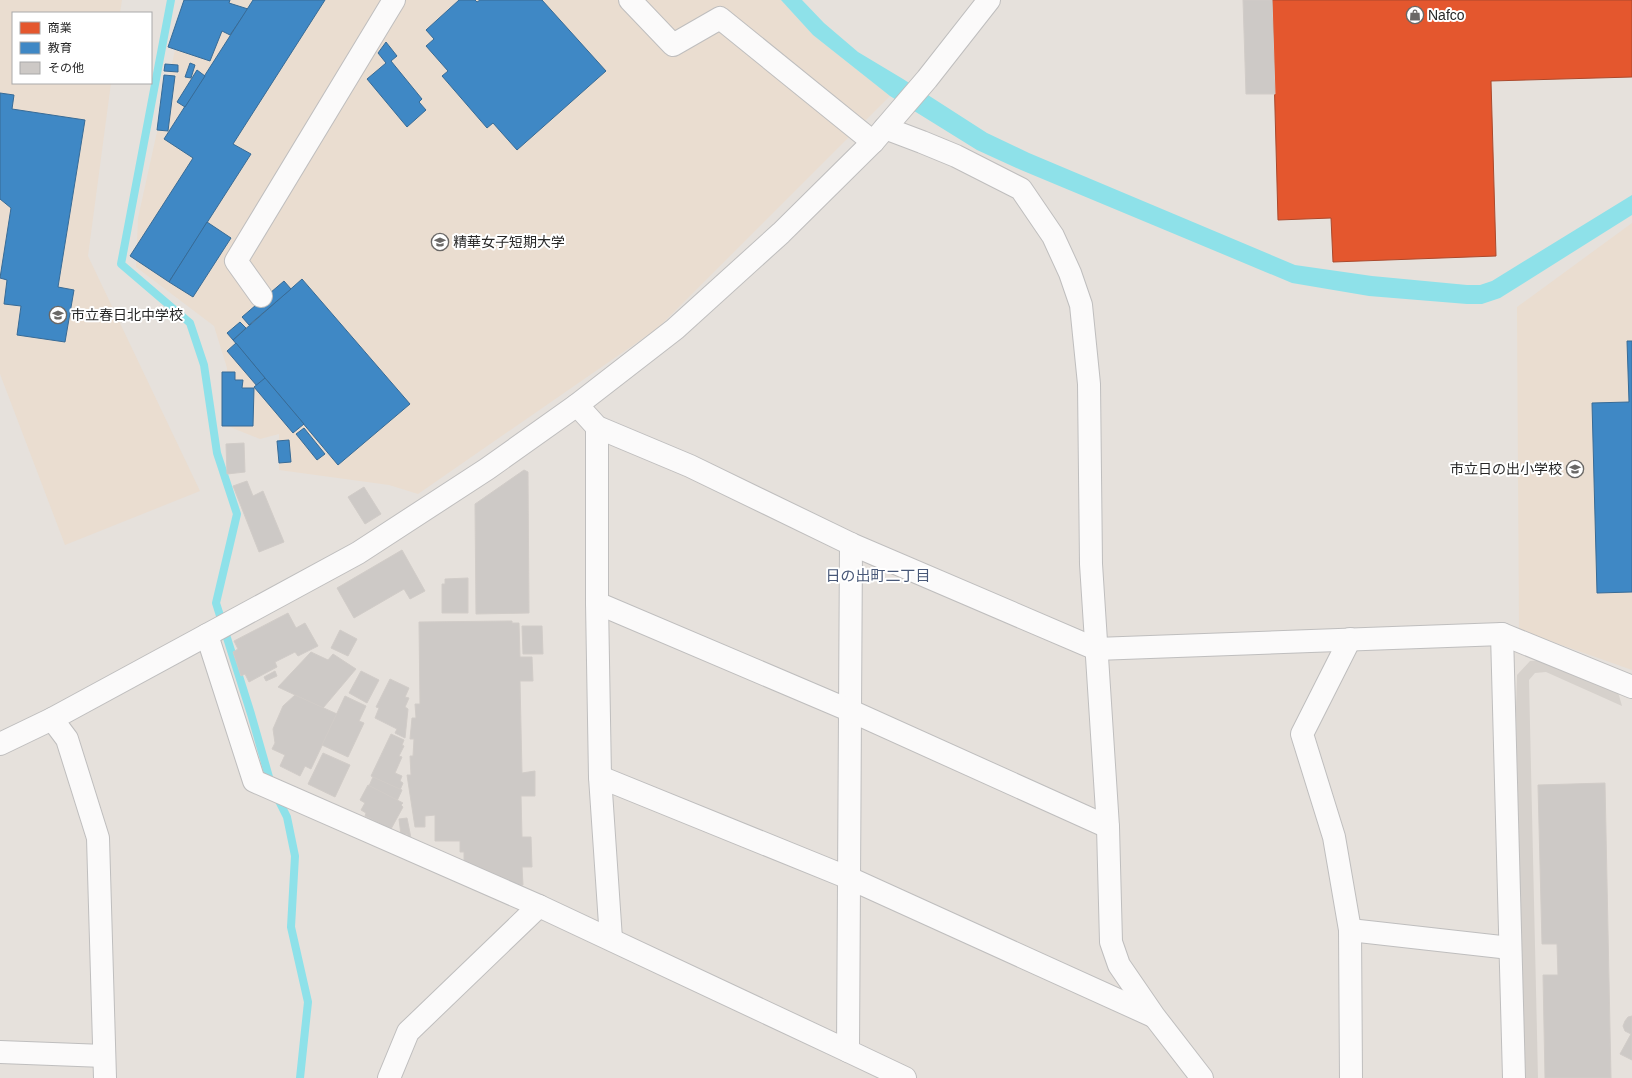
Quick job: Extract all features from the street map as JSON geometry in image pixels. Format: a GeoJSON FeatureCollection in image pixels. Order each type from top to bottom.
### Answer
{"type":"FeatureCollection","features":[{"type":"Feature","properties":{"kind":"street"},"geometry":{"type":"LineString","coordinates":[[261,296],[236,261],[394,0]]}},
{"type":"Feature","properties":{"kind":"street"},"geometry":{"type":"LineString","coordinates":[[630,0],[673,45],[720,18],[879,135],[922,142],[956,156],[1021,190],[1053,236],[1070,273],[1081,305],[1089,384],[1091,564],[1108,827],[1112,942],[1119,964],[1154,1016],[1202,1078]]}},
{"type":"Feature","properties":{"kind":"street"},"geometry":{"type":"LineString","coordinates":[[0,744],[52,719],[358,553],[487,469],[577,405],[675,329],[781,233],[879,135],[927,79],[989,0]]}},
{"type":"Feature","properties":{"kind":"street"},"geometry":{"type":"LineString","coordinates":[[577,405],[597,427],[690,466],[851,544],[1096,649],[1502,634],[1632,687]]}},
{"type":"Feature","properties":{"kind":"street"},"geometry":{"type":"LineString","coordinates":[[597,427],[597,603],[600,777],[611,939]]}},
{"type":"Feature","properties":{"kind":"street"},"geometry":{"type":"LineString","coordinates":[[848,1051],[851,544]]}},
{"type":"Feature","properties":{"kind":"street"},"geometry":{"type":"LineString","coordinates":[[597,603],[851,710],[1108,827]]}},
{"type":"Feature","properties":{"kind":"street"},"geometry":{"type":"LineString","coordinates":[[1502,634],[1514,1078]]}},
{"type":"Feature","properties":{"kind":"street"},"geometry":{"type":"LineString","coordinates":[[207,635],[254,781],[539,906],[906,1078]]}},
{"type":"Feature","properties":{"kind":"street"},"geometry":{"type":"LineString","coordinates":[[1350,639],[1302,734],[1334,837],[1350,930],[1351,1078]]}},
{"type":"Feature","properties":{"kind":"street"},"geometry":{"type":"LineString","coordinates":[[52,719],[67,739],[98,838],[105,1078]]}},
{"type":"Feature","properties":{"kind":"street"},"geometry":{"type":"LineString","coordinates":[[600,777],[849,878],[1154,1016]]}},
{"type":"Feature","properties":{"kind":"street"},"geometry":{"type":"LineString","coordinates":[[389,1078],[408,1032],[539,906]]}},
{"type":"Feature","properties":{"kind":"street"},"geometry":{"type":"LineString","coordinates":[[1350,930],[1510,948]]}},
{"type":"Feature","properties":{"kind":"street"},"geometry":{"type":"LineString","coordinates":[[0,1052],[104,1056]]}},
{"type":"Feature","properties":{"kind":"shaded area","name":"市立春日北中学校"},"geometry":{"type":"Polygon","coordinates":[[[0,0],[122,0],[120,12],[12,12],[12,84],[111,84],[88,256],[200,491],[65,545],[0,374],[0,0]]]}},
{"type":"Feature","properties":{"kind":"shaded area","name":"精華女子短期大学"},"geometry":{"type":"Polygon","coordinates":[[[186,0],[781,0],[813,35],[890,96],[658,328],[418,494],[389,485],[279,470],[279,434],[260,439],[225,425],[227,368],[214,326],[136,267],[138,218],[186,0]]]}},
{"type":"Feature","properties":{"kind":"shaded area","name":"市立日の出小学校"},"geometry":{"type":"Polygon","coordinates":[[[1632,223],[1632,670],[1519,630],[1517,307],[1632,223]]]}},
{"type":"Feature","properties":{"kind":"shaded area"},"geometry":{"type":"Polygon","coordinates":[[[1548,660],[1618,692],[1622,706],[1546,672],[1535,673],[1529,680],[1538,1078],[1524,1078],[1516,708],[1517,675],[1530,661],[1548,660]]]}},
{"type":"Feature","properties":{"kind":"water"},"geometry":{"type":"Polygon","coordinates":[[[781,0],[802,0],[824,23],[858,52],[987,133],[1029,153],[1295,265],[1372,276],[1480,285],[1492,281],[1632,195],[1632,215],[1500,298],[1482,304],[1369,296],[1292,283],[1021,170],[977,150],[890,96],[813,35],[781,0]]]}},
{"type":"Feature","properties":{"kind":"building: 商業"},"geometry":{"type":"Polygon","coordinates":[[[1272,0],[1632,0],[1632,77],[1491,81],[1496,256],[1333,262],[1331,218],[1278,220],[1272,0]]]}},
{"type":"Feature","properties":{"kind":"building: 教育"},"geometry":{"type":"Polygon","coordinates":[[[184,0],[230,0],[229,3],[248,9],[230,35],[222,31],[210,61],[168,47],[184,0]]]}},
{"type":"Feature","properties":{"kind":"building: 教育"},"geometry":{"type":"Polygon","coordinates":[[[253,0],[325,0],[233,144],[251,154],[169,282],[130,256],[193,158],[164,139],[253,0]]]}},
{"type":"Feature","properties":{"kind":"building: 教育"},"geometry":{"type":"Polygon","coordinates":[[[459,0],[475,0],[477,2],[480,0],[542,0],[606,71],[517,150],[493,123],[487,128],[442,76],[448,71],[426,46],[434,39],[426,30],[459,0]]]}},
{"type":"Feature","properties":{"kind":"building: 教育"},"geometry":{"type":"Polygon","coordinates":[[[386,42],[397,56],[391,61],[422,99],[419,102],[426,110],[407,127],[367,79],[386,63],[378,53],[386,42]]]}},
{"type":"Feature","properties":{"kind":"building: 教育"},"geometry":{"type":"Polygon","coordinates":[[[190,63],[195,65],[191,78],[185,77],[190,63]]]}},
{"type":"Feature","properties":{"kind":"building: 教育"},"geometry":{"type":"Polygon","coordinates":[[[165,64],[178,65],[178,72],[164,71],[165,64]]]}},
{"type":"Feature","properties":{"kind":"building: 教育"},"geometry":{"type":"Polygon","coordinates":[[[197,70],[205,76],[185,107],[177,102],[197,70]]]}},
{"type":"Feature","properties":{"kind":"building: 教育"},"geometry":{"type":"Polygon","coordinates":[[[164,75],[175,76],[168,131],[157,130],[164,75]]]}},
{"type":"Feature","properties":{"kind":"building: 教育"},"geometry":{"type":"Polygon","coordinates":[[[0,93],[14,95],[12,109],[85,120],[58,287],[74,290],[65,342],[17,335],[21,306],[4,304],[7,280],[0,278],[11,208],[0,199],[0,93]]]}},
{"type":"Feature","properties":{"kind":"building: 教育"},"geometry":{"type":"Polygon","coordinates":[[[207,222],[231,238],[193,297],[169,282],[207,222]]]}},
{"type":"Feature","properties":{"kind":"building: 教育"},"geometry":{"type":"Polygon","coordinates":[[[302,279],[410,404],[338,465],[233,340],[302,279]]]}},
{"type":"Feature","properties":{"kind":"building: 教育"},"geometry":{"type":"Polygon","coordinates":[[[284,281],[291,289],[249,325],[242,317],[284,281]]]}},
{"type":"Feature","properties":{"kind":"building: 教育"},"geometry":{"type":"Polygon","coordinates":[[[240,322],[246,328],[233,340],[227,333],[240,322]]]}},
{"type":"Feature","properties":{"kind":"building: 教育"},"geometry":{"type":"Polygon","coordinates":[[[1627,341],[1632,341],[1632,592],[1597,593],[1592,403],[1629,402],[1627,341]]]}},
{"type":"Feature","properties":{"kind":"building: 教育"},"geometry":{"type":"Polygon","coordinates":[[[236,343],[265,378],[257,386],[227,351],[236,343]]]}},
{"type":"Feature","properties":{"kind":"building: 教育"},"geometry":{"type":"Polygon","coordinates":[[[222,372],[235,372],[235,380],[243,380],[242,388],[254,388],[253,426],[222,426],[222,372]]]}},
{"type":"Feature","properties":{"kind":"building: 教育"},"geometry":{"type":"Polygon","coordinates":[[[265,378],[304,424],[293,433],[254,387],[265,378]]]}},
{"type":"Feature","properties":{"kind":"building: 教育"},"geometry":{"type":"Polygon","coordinates":[[[304,428],[325,454],[317,460],[296,434],[304,428]]]}},
{"type":"Feature","properties":{"kind":"building: 教育"},"geometry":{"type":"Polygon","coordinates":[[[289,440],[291,462],[279,463],[277,441],[289,440]]]}},
{"type":"Feature","properties":{"kind":"building: その他"},"geometry":{"type":"Polygon","coordinates":[[[1243,0],[1272,0],[1275,94],[1246,94],[1243,0]]]}},
{"type":"Feature","properties":{"kind":"building: その他"},"geometry":{"type":"Polygon","coordinates":[[[244,443],[245,472],[227,474],[226,444],[244,443]]]}},
{"type":"Feature","properties":{"kind":"building: その他"},"geometry":{"type":"Polygon","coordinates":[[[524,470],[528,472],[529,613],[476,614],[475,504],[524,470]]]}},
{"type":"Feature","properties":{"kind":"building: その他"},"geometry":{"type":"Polygon","coordinates":[[[247,481],[253,496],[263,491],[284,542],[259,552],[233,486],[247,481]]]}},
{"type":"Feature","properties":{"kind":"building: その他"},"geometry":{"type":"Polygon","coordinates":[[[364,487],[381,514],[365,524],[348,497],[364,487]]]}},
{"type":"Feature","properties":{"kind":"building: その他"},"geometry":{"type":"Polygon","coordinates":[[[402,550],[425,591],[410,599],[404,589],[354,618],[337,588],[402,550]]]}},
{"type":"Feature","properties":{"kind":"building: その他"},"geometry":{"type":"Polygon","coordinates":[[[468,578],[468,613],[442,613],[442,584],[445,584],[445,579],[468,578]]]}},
{"type":"Feature","properties":{"kind":"building: その他"},"geometry":{"type":"Polygon","coordinates":[[[288,613],[296,628],[305,623],[318,646],[298,656],[295,652],[275,662],[277,667],[249,682],[245,674],[241,676],[233,652],[238,649],[234,641],[288,613]]]}},
{"type":"Feature","properties":{"kind":"building: その他"},"geometry":{"type":"Polygon","coordinates":[[[512,621],[512,623],[519,623],[520,657],[532,657],[533,681],[520,681],[522,773],[535,771],[535,796],[521,796],[522,837],[531,837],[532,867],[522,867],[523,885],[516,885],[464,863],[464,852],[460,852],[460,841],[435,841],[435,815],[425,816],[425,827],[415,827],[407,775],[411,775],[410,756],[413,756],[414,739],[410,739],[412,718],[416,718],[415,704],[420,704],[419,622],[512,621]]]}},
{"type":"Feature","properties":{"kind":"building: その他"},"geometry":{"type":"Polygon","coordinates":[[[522,626],[542,626],[543,654],[523,654],[522,626]]]}},
{"type":"Feature","properties":{"kind":"building: その他"},"geometry":{"type":"Polygon","coordinates":[[[340,630],[357,639],[348,656],[331,648],[340,630]]]}},
{"type":"Feature","properties":{"kind":"building: その他"},"geometry":{"type":"Polygon","coordinates":[[[311,652],[328,660],[333,654],[356,669],[323,708],[278,687],[311,652]]]}},
{"type":"Feature","properties":{"kind":"building: その他"},"geometry":{"type":"Polygon","coordinates":[[[275,671],[277,676],[266,681],[264,677],[275,671]]]}},
{"type":"Feature","properties":{"kind":"building: その他"},"geometry":{"type":"Polygon","coordinates":[[[361,671],[379,680],[367,703],[349,693],[361,671]]]}},
{"type":"Feature","properties":{"kind":"building: その他"},"geometry":{"type":"Polygon","coordinates":[[[390,679],[409,688],[405,697],[409,698],[405,707],[408,709],[405,738],[395,733],[397,729],[375,718],[379,708],[376,707],[390,679]]]}},
{"type":"Feature","properties":{"kind":"building: その他"},"geometry":{"type":"Polygon","coordinates":[[[295,695],[337,714],[311,769],[305,766],[300,776],[280,766],[285,755],[272,749],[275,743],[273,729],[283,706],[295,695]]]}},
{"type":"Feature","properties":{"kind":"building: その他"},"geometry":{"type":"Polygon","coordinates":[[[345,696],[366,706],[359,721],[364,723],[348,757],[322,745],[345,696]]]}},
{"type":"Feature","properties":{"kind":"building: その他"},"geometry":{"type":"Polygon","coordinates":[[[391,734],[404,740],[402,745],[404,746],[399,756],[402,757],[395,773],[402,776],[400,781],[403,783],[400,790],[371,776],[391,734]]]}},
{"type":"Feature","properties":{"kind":"building: その他"},"geometry":{"type":"Polygon","coordinates":[[[323,753],[350,765],[335,797],[308,784],[323,753]]]}},
{"type":"Feature","properties":{"kind":"building: その他"},"geometry":{"type":"Polygon","coordinates":[[[373,777],[402,790],[397,801],[369,786],[373,777]]]}},
{"type":"Feature","properties":{"kind":"building: その他"},"geometry":{"type":"Polygon","coordinates":[[[1605,783],[1611,1078],[1545,1078],[1543,975],[1558,975],[1557,944],[1542,944],[1538,785],[1605,783]]]}},
{"type":"Feature","properties":{"kind":"building: その他"},"geometry":{"type":"Polygon","coordinates":[[[368,785],[403,803],[401,805],[403,807],[391,829],[365,816],[366,813],[361,810],[365,803],[360,800],[368,785]]]}},
{"type":"Feature","properties":{"kind":"building: その他"},"geometry":{"type":"Polygon","coordinates":[[[407,818],[411,838],[408,838],[407,834],[401,835],[399,819],[407,818]]]}},
{"type":"Feature","properties":{"kind":"building: その他"},"geometry":{"type":"Polygon","coordinates":[[[1632,1016],[1632,1060],[1620,1054],[1631,1034],[1625,1031],[1623,1026],[1628,1017],[1632,1016]]]}},
{"type":"Feature","properties":{"kind":"waterway"},"geometry":{"type":"LineString","coordinates":[[171,0],[121,264],[190,323],[204,365],[217,453],[237,514],[216,603],[251,714],[271,784]]}},
{"type":"Feature","properties":{"kind":"waterway"},"geometry":{"type":"LineString","coordinates":[[276,795],[287,817],[295,856],[291,927],[308,1002],[300,1078]]}},
{"type":"Feature","properties":{"kind":"place","name":"Nafco"},"geometry":{"type":"Point","coordinates":[1415,15]}},
{"type":"Feature","properties":{"kind":"place","name":"精華女子短期大学"},"geometry":{"type":"Point","coordinates":[440,242]}},
{"type":"Feature","properties":{"kind":"place","name":"市立春日北中学校"},"geometry":{"type":"Point","coordinates":[58,315]}},
{"type":"Feature","properties":{"kind":"place","name":"市立日の出小学校"},"geometry":{"type":"Point","coordinates":[1575,469]}},
{"type":"Feature","properties":{"kind":"district","name":"日の出町二丁目"},"geometry":{"type":"Point","coordinates":[878,576]}}]}
